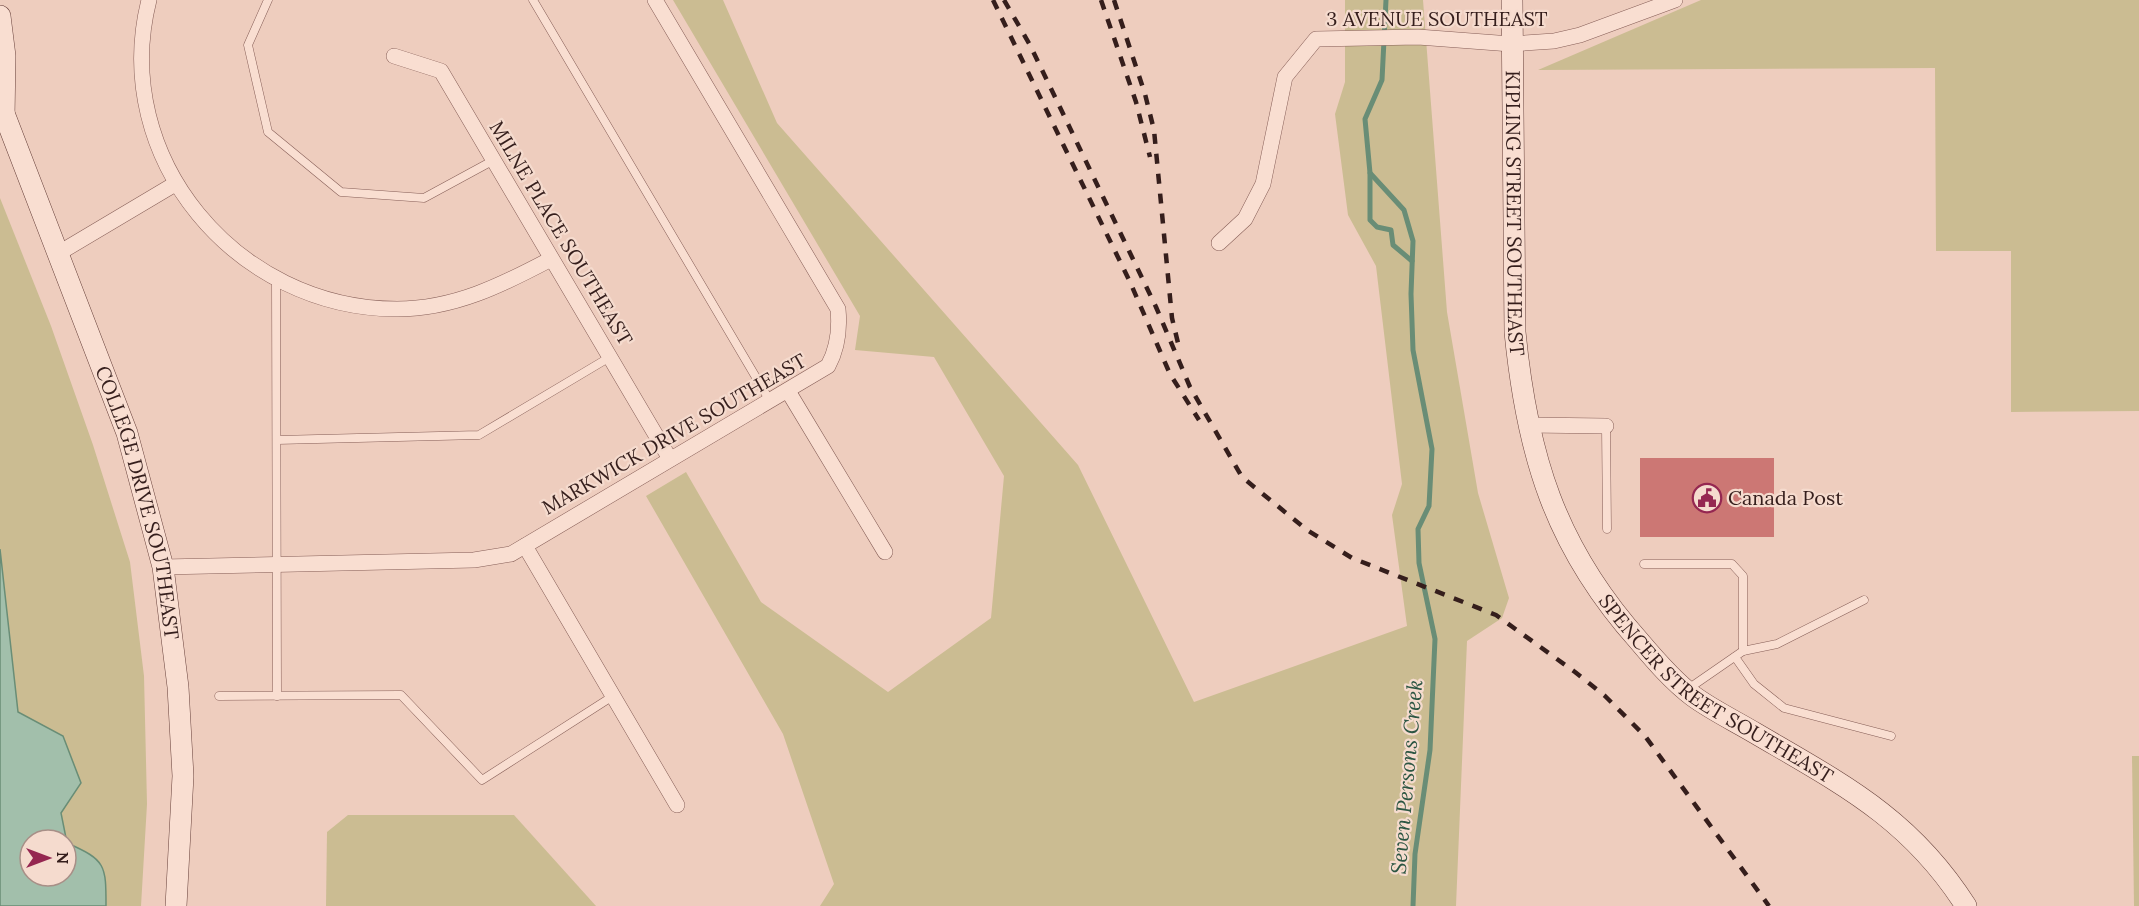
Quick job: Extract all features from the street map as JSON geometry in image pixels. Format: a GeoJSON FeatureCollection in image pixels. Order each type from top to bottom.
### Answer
{"type":"FeatureCollection","features":[{"type":"Feature","properties":{"kind":"street"},"geometry":{"type":"LineString","coordinates":[[149,0],[142,55],[146,104],[152,128],[175,184],[222,239],[276,279],[316,297],[340,303],[368,308],[416,308],[467,298],[507,283],[551,259]]}},
{"type":"Feature","properties":{"kind":"street","name":"MARKWICK DRIVE SOUTHEAST"},"geometry":{"type":"LineString","coordinates":[[163,567],[474,560],[499,557],[525,546],[828,366],[834,356],[839,335],[837,309],[656,0]]}},
{"type":"Feature","properties":{"kind":"street","name":"KIPLING STREET SOUTHEAST"},"geometry":{"type":"LineString","coordinates":[[1512,0],[1515,332],[1520,381],[1528,425]]}},
{"type":"Feature","properties":{"kind":"street","name":"3 AVENUE SOUTHEAST"},"geometry":{"type":"LineString","coordinates":[[1219,243],[1245,219],[1263,184],[1285,78],[1316,39],[1418,37],[1511,44],[1554,41],[1580,35],[1675,0]]}},
{"type":"Feature","properties":{"kind":"street","name":"COLLEGE DRIVE SOUTHEAST"},"geometry":{"type":"LineString","coordinates":[[0,16],[5,56],[1,114],[59,253],[127,433],[152,519],[163,567],[178,687],[183,776],[176,906]]}},
{"type":"Feature","properties":{"kind":"street","name":"MILNE PLACE SOUTHEAST"},"geometry":{"type":"LineString","coordinates":[[393,56],[441,72],[670,459]]}},
{"type":"Feature","properties":{"kind":"street"},"geometry":{"type":"LineString","coordinates":[[59,253],[175,184]]}},
{"type":"Feature","properties":{"kind":"street"},"geometry":{"type":"LineString","coordinates":[[788,390],[885,552]]}},
{"type":"Feature","properties":{"kind":"street"},"geometry":{"type":"LineString","coordinates":[[1528,425],[1606,426]]}},
{"type":"Feature","properties":{"kind":"street","name":"SPENCER STREET SOUTHEAST"},"geometry":{"type":"LineString","coordinates":[[1528,425],[1542,481],[1565,535],[1589,579],[1620,620],[1687,690],[1846,786],[1887,815],[1924,849],[1966,906]]}},
{"type":"Feature","properties":{"kind":"street"},"geometry":{"type":"LineString","coordinates":[[525,546],[677,805]]}},
{"type":"Feature","properties":{"kind":"lane"},"geometry":{"type":"LineString","coordinates":[[268,0],[248,45],[268,132],[341,192],[424,198],[494,160]]}},
{"type":"Feature","properties":{"kind":"lane"},"geometry":{"type":"LineString","coordinates":[[533,0],[770,401]]}},
{"type":"Feature","properties":{"kind":"lane"},"geometry":{"type":"LineString","coordinates":[[276,279],[279,565],[277,696]]}},
{"type":"Feature","properties":{"kind":"lane"},"geometry":{"type":"LineString","coordinates":[[277,440],[479,435],[610,357]]}},
{"type":"Feature","properties":{"kind":"lane"},"geometry":{"type":"LineString","coordinates":[[1606,426],[1607,529]]}},
{"type":"Feature","properties":{"kind":"lane"},"geometry":{"type":"LineString","coordinates":[[1644,564],[1732,564],[1743,576],[1743,651]]}},
{"type":"Feature","properties":{"kind":"lane"},"geometry":{"type":"LineString","coordinates":[[1687,690],[1743,651],[1777,644],[1864,600]]}},
{"type":"Feature","properties":{"kind":"lane"},"geometry":{"type":"LineString","coordinates":[[1735,657],[1754,684],[1784,708],[1891,736]]}},
{"type":"Feature","properties":{"kind":"lane"},"geometry":{"type":"LineString","coordinates":[[219,696],[401,695],[482,780],[613,696]]}},
{"type":"Feature","properties":{"kind":"shaded area"},"geometry":{"type":"Polygon","coordinates":[[[673,0],[723,0],[777,123],[1078,465],[1194,702],[1407,626],[1392,515],[1402,484],[1376,266],[1348,215],[1335,114],[1345,82],[1345,0],[1423,0],[1447,312],[1478,493],[1509,598],[1502,618],[1467,641],[1456,906],[820,906],[834,884],[783,734],[646,496],[686,472],[761,602],[888,692],[991,618],[1004,476],[934,357],[855,350],[860,316],[673,0]]]}},
{"type":"Feature","properties":{"kind":"shaded area"},"geometry":{"type":"Polygon","coordinates":[[[1701,0],[2139,0],[2139,411],[2011,412],[2011,251],[1936,251],[1935,68],[1538,70],[1701,0]]]}},
{"type":"Feature","properties":{"kind":"shaded area"},"geometry":{"type":"Polygon","coordinates":[[[0,198],[51,326],[93,445],[130,562],[144,676],[147,804],[141,906],[0,906],[0,198]]]}},
{"type":"Feature","properties":{"kind":"shaded area"},"geometry":{"type":"Polygon","coordinates":[[[0,549],[18,712],[63,736],[81,783],[61,813],[64,828],[18,828],[18,888],[78,888],[78,848],[90,854],[101,866],[105,881],[106,906],[0,906],[0,549]]]}},
{"type":"Feature","properties":{"kind":"shaded area"},"geometry":{"type":"Polygon","coordinates":[[[2132,756],[2139,756],[2139,906],[2134,906],[2132,756]]]}},
{"type":"Feature","properties":{"kind":"shaded area"},"geometry":{"type":"Polygon","coordinates":[[[348,815],[514,815],[596,906],[326,906],[327,832],[348,815]]]}},
{"type":"Feature","properties":{"kind":"building","name":"Canada Post"},"geometry":{"type":"Polygon","coordinates":[[[1640,458],[1774,458],[1774,537],[1640,537],[1640,458]]]}},
{"type":"Feature","properties":{"kind":"waterway","name":"Seven Persons Creek"},"geometry":{"type":"LineString","coordinates":[[1386,0],[1382,80],[1365,119],[1370,173],[1404,210],[1413,241],[1411,294],[1413,350],[1432,449],[1429,506],[1418,529],[1419,563],[1435,639],[1430,750],[1415,854],[1413,906]]}},
{"type":"Feature","properties":{"kind":"waterway","name":"Seven Persons Creek"},"geometry":{"type":"LineString","coordinates":[[1370,173],[1370,220],[1377,227],[1391,230],[1393,245],[1412,261]]}},
{"type":"Feature","properties":{"kind":"railway"},"geometry":{"type":"LineString","coordinates":[[993,0],[1130,282],[1170,374],[1199,420]]}},
{"type":"Feature","properties":{"kind":"railway"},"geometry":{"type":"LineString","coordinates":[[1004,0],[1030,45],[1156,307],[1190,387],[1242,477],[1307,530],[1352,558],[1496,615],[1605,696],[1645,736],[1769,906]]}},
{"type":"Feature","properties":{"kind":"railway"},"geometry":{"type":"LineString","coordinates":[[1101,0],[1136,102],[1150,157]]}},
{"type":"Feature","properties":{"kind":"railway"},"geometry":{"type":"LineString","coordinates":[[1114,0],[1145,94],[1154,130],[1172,318],[1178,343]]}},
{"type":"Feature","properties":{"kind":"place","name":"Canada Post"},"geometry":{"type":"Point","coordinates":[1707,498]}}]}
